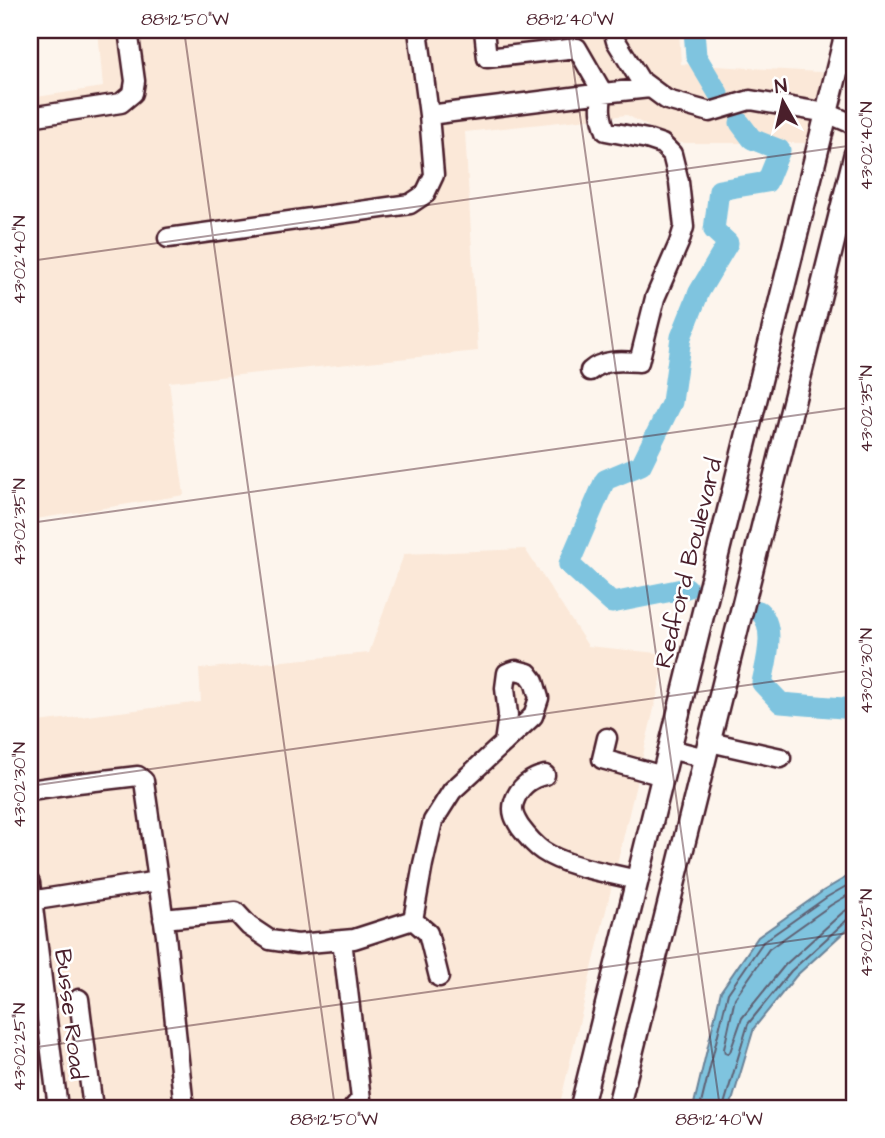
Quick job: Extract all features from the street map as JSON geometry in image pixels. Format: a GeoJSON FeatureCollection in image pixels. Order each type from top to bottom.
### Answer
{"type":"FeatureCollection","features":[{"type":"Feature","properties":{"kind":"main road","name":"Redford Boulevard"},"geometry":{"type":"LineString","coordinates":[[581,1108],[847,30]]}},
{"type":"Feature","properties":{"kind":"main road"},"geometry":{"type":"LineString","coordinates":[[618,1108],[855,155]]}},
{"type":"Feature","properties":{"kind":"street"},"geometry":{"type":"LineString","coordinates":[[30,117],[121,103],[133,93],[135,81],[128,30]]}},
{"type":"Feature","properties":{"kind":"street"},"geometry":{"type":"LineString","coordinates":[[168,238],[410,204],[425,194],[434,175],[418,30]]}},
{"type":"Feature","properties":{"kind":"street"},"geometry":{"type":"LineString","coordinates":[[484,30],[487,58],[577,48]]}},
{"type":"Feature","properties":{"kind":"street"},"geometry":{"type":"LineString","coordinates":[[573,30],[577,48],[603,93],[600,104],[606,131],[662,144],[672,154],[679,182],[684,227],[655,298],[639,362],[597,364],[590,372]]}},
{"type":"Feature","properties":{"kind":"street"},"geometry":{"type":"LineString","coordinates":[[613,30],[616,41],[640,80],[667,100],[710,112],[750,100],[827,113],[855,125]]}},
{"type":"Feature","properties":{"kind":"street"},"geometry":{"type":"LineString","coordinates":[[429,115],[650,88]]}},
{"type":"Feature","properties":{"kind":"street"},"geometry":{"type":"LineString","coordinates":[[607,738],[602,760],[663,776]]}},
{"type":"Feature","properties":{"kind":"street"},"geometry":{"type":"LineString","coordinates":[[413,920],[433,821],[452,791],[504,743]]}},
{"type":"Feature","properties":{"kind":"street"},"geometry":{"type":"LineString","coordinates":[[669,750],[708,750],[781,758]]}},
{"type":"Feature","properties":{"kind":"street"},"geometry":{"type":"LineString","coordinates":[[545,775],[525,785],[516,794],[512,807],[514,818],[525,834],[543,851],[575,865],[637,880]]}},
{"type":"Feature","properties":{"kind":"street"},"geometry":{"type":"LineString","coordinates":[[30,790],[138,776],[144,781],[163,919],[184,1108]]}},
{"type":"Feature","properties":{"kind":"street"},"geometry":{"type":"LineString","coordinates":[[31,895],[158,881]]}},
{"type":"Feature","properties":{"kind":"street","name":"Busse Road"},"geometry":{"type":"LineString","coordinates":[[31,895],[58,1108]]}},
{"type":"Feature","properties":{"kind":"street"},"geometry":{"type":"LineString","coordinates":[[163,919],[236,912],[249,926],[270,940],[296,944],[354,939],[413,920]]}},
{"type":"Feature","properties":{"kind":"street"},"geometry":{"type":"LineString","coordinates":[[413,920],[428,933],[439,978]]}},
{"type":"Feature","properties":{"kind":"street"},"geometry":{"type":"LineString","coordinates":[[342,940],[361,1099],[353,1108]]}},
{"type":"Feature","properties":{"kind":"street"},"geometry":{"type":"LineString","coordinates":[[79,999],[93,1108]]}},
{"type":"Feature","properties":{"kind":"shaded area"},"geometry":{"type":"Polygon","coordinates":[[[98,30],[679,30],[681,64],[836,73],[819,143],[678,143],[627,115],[465,132],[478,351],[169,382],[184,495],[30,520],[30,98],[103,87],[98,30]]]}},
{"type":"Feature","properties":{"kind":"shaded area"},"geometry":{"type":"Polygon","coordinates":[[[525,549],[588,646],[667,654],[559,1108],[58,1108],[30,883],[30,723],[201,702],[199,669],[369,653],[404,554],[525,549]]]}},
{"type":"Feature","properties":{"kind":"water"},"geometry":{"type":"Polygon","coordinates":[[[855,872],[855,922],[796,976],[754,1028],[730,1108],[693,1108],[721,991],[758,937],[855,872]]]}},
{"type":"Feature","properties":{"kind":"waterway"},"geometry":{"type":"LineString","coordinates":[[694,30],[696,56],[718,93]]}},
{"type":"Feature","properties":{"kind":"waterway"},"geometry":{"type":"LineString","coordinates":[[687,588],[612,603],[569,564],[605,480],[641,465],[672,402],[681,337],[699,292],[728,243],[714,230],[719,190],[767,182],[780,150],[752,139],[740,123]]}},
{"type":"Feature","properties":{"kind":"waterway"},"geometry":{"type":"LineString","coordinates":[[759,611],[768,626],[769,635],[762,683],[781,703],[855,709]]}}]}
